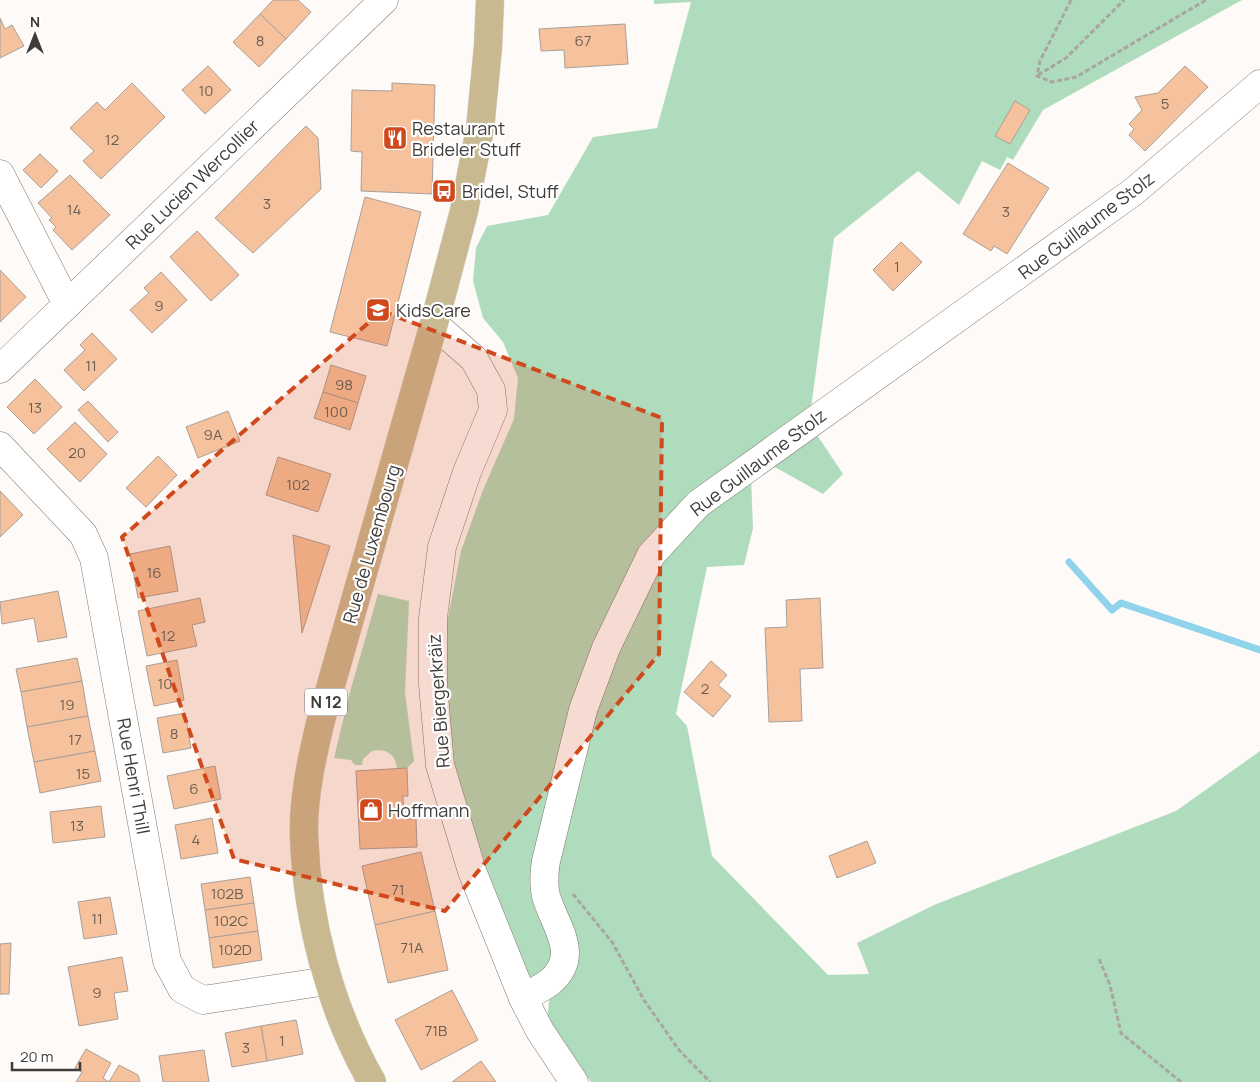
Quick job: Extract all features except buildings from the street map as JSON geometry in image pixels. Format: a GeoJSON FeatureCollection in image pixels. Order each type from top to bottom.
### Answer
{"type":"FeatureCollection","features":[{"type":"Feature","properties":{"kind":"main road","name":"Rue de Luxembourg"},"geometry":{"type":"LineString","coordinates":[[369,1081],[326,981],[312,909],[304,835],[310,765],[464,211],[480,130],[488,46],[490,0]]}},
{"type":"Feature","properties":{"kind":"street","name":"Rue Lucien Wercollier"},"geometry":{"type":"LineString","coordinates":[[0,369],[384,0]]}},
{"type":"Feature","properties":{"kind":"street","name":"Rue Guillaume Stolz"},"geometry":{"type":"LineString","coordinates":[[523,998],[551,982],[563,964],[566,949],[562,932],[546,897],[543,878],[546,861],[583,710],[606,648],[651,555],[698,504],[1133,192],[1260,84]]}},
{"type":"Feature","properties":{"kind":"street"},"geometry":{"type":"LineString","coordinates":[[0,174],[67,304]]}},
{"type":"Feature","properties":{"kind":"street","name":"Rue Biergerkräiz"},"geometry":{"type":"LineString","coordinates":[[434,324],[474,360],[491,390],[493,410],[466,472],[442,547],[432,618],[433,684],[440,766],[472,871],[523,998],[540,1031],[574,1082]]}},
{"type":"Feature","properties":{"kind":"street","name":"Rue Henri Thill"},"geometry":{"type":"LineString","coordinates":[[0,446],[83,534],[94,558],[167,961],[182,989],[203,1000],[326,981]]}},
{"type":"Feature","properties":{"kind":"path"},"geometry":{"type":"LineString","coordinates":[[1037,76],[1040,61],[1071,0]]}},
{"type":"Feature","properties":{"kind":"path"},"geometry":{"type":"LineString","coordinates":[[1037,76],[1066,58],[1124,0]]}},
{"type":"Feature","properties":{"kind":"path"},"geometry":{"type":"LineString","coordinates":[[1037,76],[1052,82],[1076,78],[1206,0]]}},
{"type":"Feature","properties":{"kind":"path"},"geometry":{"type":"LineString","coordinates":[[570,890],[612,942],[644,1000],[679,1050],[710,1082]]}},
{"type":"Feature","properties":{"kind":"path"},"geometry":{"type":"LineString","coordinates":[[1100,959],[1110,985],[1121,1034],[1181,1082]]}},
{"type":"Feature","properties":{"kind":"highlighted area"},"geometry":{"type":"Polygon","coordinates":[[[382,311],[662,418],[659,654],[445,911],[234,859],[122,537],[382,311]]]}},
{"type":"Feature","properties":{"kind":"green space"},"geometry":{"type":"Polygon","coordinates":[[[654,0],[1242,0],[1043,110],[1013,160],[1007,157],[1000,170],[982,161],[959,205],[918,171],[834,238],[809,423],[843,474],[823,494],[773,466],[751,476],[753,528],[744,565],[707,567],[676,714],[687,726],[712,856],[828,975],[869,974],[857,943],[934,905],[1176,811],[1260,751],[1260,1082],[591,1082],[547,1022],[551,982],[528,976],[487,870],[454,768],[444,684],[447,623],[461,551],[483,490],[514,419],[518,378],[503,342],[483,318],[473,281],[476,248],[487,226],[548,215],[593,137],[657,128],[691,2],[654,4],[654,0]]]}},
{"type":"Feature","properties":{"kind":"green space"},"geometry":{"type":"Polygon","coordinates":[[[378,594],[409,601],[405,693],[414,761],[407,768],[397,769],[395,759],[389,753],[382,750],[372,751],[363,759],[362,765],[355,765],[351,760],[334,758],[350,692],[378,594]]]}},
{"type":"Feature","properties":{"kind":"waterway"},"geometry":{"type":"LineString","coordinates":[[1069,562],[1112,610],[1121,603],[1260,650]]}},
{"type":"Feature","properties":{"kind":"place","name":"Restaurant Brideler Stuff"},"geometry":{"type":"Point","coordinates":[395,138]}},
{"type":"Feature","properties":{"kind":"place","name":"Bridel, Stuff"},"geometry":{"type":"Point","coordinates":[444,191]}},
{"type":"Feature","properties":{"kind":"place","name":"KidsCare"},"geometry":{"type":"Point","coordinates":[378,310]}},
{"type":"Feature","properties":{"kind":"place","name":"Hoffmann"},"geometry":{"type":"Point","coordinates":[371,810]}}]}
